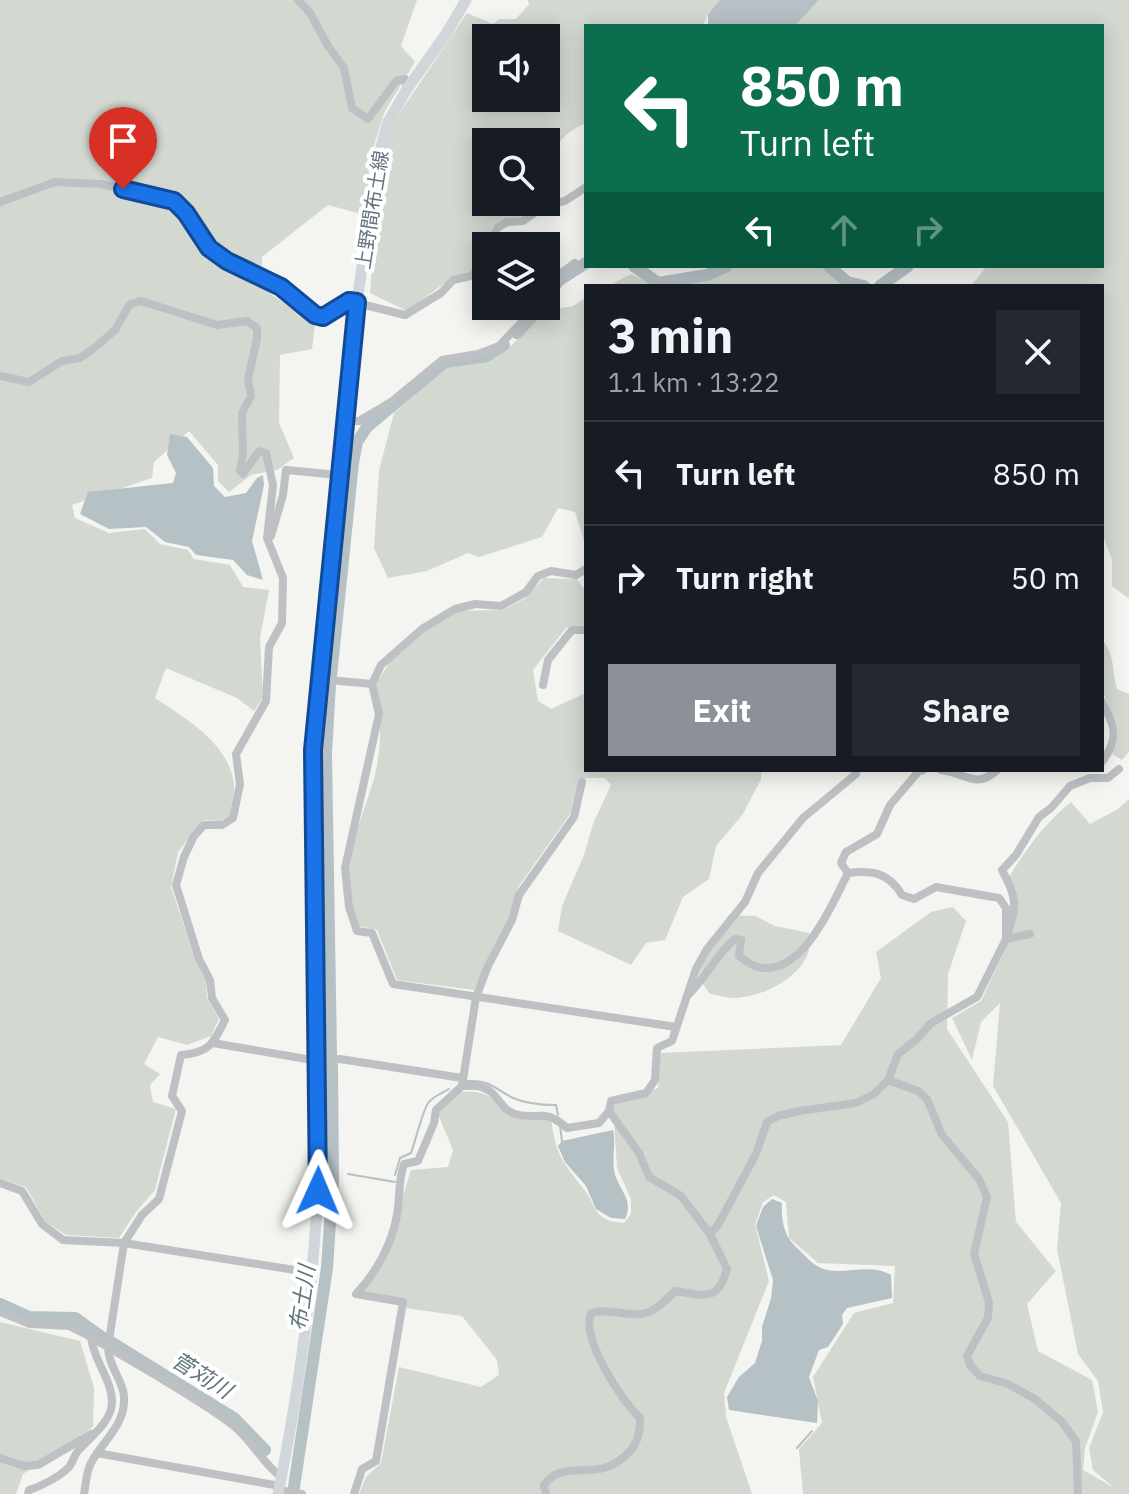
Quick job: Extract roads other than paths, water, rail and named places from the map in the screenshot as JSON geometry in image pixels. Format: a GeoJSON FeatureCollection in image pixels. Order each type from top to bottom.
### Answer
{"type":"FeatureCollection","features":[{"type":"Feature","properties":{"kind":"main road","name":"上野間布土線"},"geometry":{"type":"LineString","coordinates":[[280,1487],[314,1273],[319,1159],[313,750],[357,302],[377,161],[388,122],[466,0]]}},
{"type":"Feature","properties":{"kind":"street"},"geometry":{"type":"LineString","coordinates":[[298,0],[310,13],[344,68],[352,108],[368,119],[396,81],[405,79],[407,89]]}},
{"type":"Feature","properties":{"kind":"street"},"geometry":{"type":"LineString","coordinates":[[0,202],[55,182],[101,184],[174,201],[186,213],[209,248],[227,261],[281,287],[315,315],[323,317],[349,301],[405,315],[441,293],[453,280],[472,275]]}},
{"type":"Feature","properties":{"kind":"street"},"geometry":{"type":"LineString","coordinates":[[495,232],[507,222],[523,221],[546,205],[565,201],[584,188]]}},
{"type":"Feature","properties":{"kind":"street"},"geometry":{"type":"LineString","coordinates":[[560,274],[575,263]]}},
{"type":"Feature","properties":{"kind":"street"},"geometry":{"type":"LineString","coordinates":[[0,376],[29,382],[62,361],[80,358],[115,330],[130,304],[141,301],[217,325],[247,321],[257,328],[248,379],[251,396],[242,413],[243,454],[240,471],[243,474],[249,469],[259,451],[266,453],[273,485],[267,538],[283,578],[280,600],[282,623],[269,647],[266,701],[236,754],[240,784],[233,818],[222,825],[204,825],[194,836],[176,885],[199,959],[210,980],[212,998],[225,1020],[213,1043],[198,1054],[181,1055],[172,1096],[182,1111],[159,1199],[142,1215],[124,1243],[108,1359],[125,1401],[121,1422],[88,1467],[84,1494]]}},
{"type":"Feature","properties":{"kind":"street"},"geometry":{"type":"LineString","coordinates":[[344,421],[359,421],[391,402],[442,360],[478,354],[499,346],[524,320]]}},
{"type":"Feature","properties":{"kind":"street"},"geometry":{"type":"LineString","coordinates":[[272,549],[271,536],[283,495],[286,470],[338,475]]}},
{"type":"Feature","properties":{"kind":"street"},"geometry":{"type":"LineString","coordinates":[[584,570],[576,575],[551,571],[538,576],[526,592],[501,606],[475,604],[455,609],[422,629],[381,665],[372,684],[379,714],[345,868],[349,907],[357,931],[372,933],[393,984],[676,1027]]}},
{"type":"Feature","properties":{"kind":"street"},"geometry":{"type":"LineString","coordinates":[[543,685],[548,660],[572,630],[584,630]]}},
{"type":"Feature","properties":{"kind":"street"},"geometry":{"type":"LineString","coordinates":[[318,679],[372,684]]}},
{"type":"Feature","properties":{"kind":"street"},"geometry":{"type":"LineString","coordinates":[[1104,706],[1114,724],[1115,737],[1104,758]]}},
{"type":"Feature","properties":{"kind":"street"},"geometry":{"type":"LineString","coordinates":[[710,1234],[718,1225],[756,1154],[767,1122],[799,1111],[856,1103],[874,1094],[888,1080],[898,1054],[931,1023],[977,997],[1006,939],[1015,907],[1012,889],[1002,870],[1016,855],[1039,817],[1070,786],[1090,778],[1108,778],[1119,769]]}},
{"type":"Feature","properties":{"kind":"street"},"geometry":{"type":"LineString","coordinates":[[213,1043],[318,1061],[340,1059],[462,1082],[493,1093],[502,1107],[515,1114],[554,1116],[567,1128],[599,1123],[609,1111],[611,1101],[646,1093],[655,1080],[657,1048],[672,1041],[696,969],[707,949],[745,902],[758,873],[803,818],[856,772]]}},
{"type":"Feature","properties":{"kind":"street"},"geometry":{"type":"LineString","coordinates":[[848,873],[841,863],[846,852],[877,834],[890,805],[918,772]]}},
{"type":"Feature","properties":{"kind":"street"},"geometry":{"type":"LineString","coordinates":[[957,772],[975,780],[987,779],[995,772]]}},
{"type":"Feature","properties":{"kind":"street"},"geometry":{"type":"LineString","coordinates":[[1090,778],[1094,772]]}},
{"type":"Feature","properties":{"kind":"street"},"geometry":{"type":"LineString","coordinates":[[354,1494],[362,1469],[376,1461],[403,1302],[356,1294],[370,1279],[392,1235],[398,1213],[399,1178],[404,1164],[418,1161],[434,1123],[436,1110],[462,1082],[476,997],[512,920],[519,895],[574,817],[582,782]]}},
{"type":"Feature","properties":{"kind":"street"},"geometry":{"type":"LineString","coordinates":[[848,873],[865,871],[882,874],[894,881],[902,895],[914,899],[936,887],[999,898],[1006,908],[1006,939]]}},
{"type":"Feature","properties":{"kind":"street"},"geometry":{"type":"LineString","coordinates":[[686,997],[699,984],[719,952],[735,939],[741,940],[739,956],[754,966],[778,966],[794,956],[812,942],[848,873]]}},
{"type":"Feature","properties":{"kind":"street"},"geometry":{"type":"LineString","coordinates":[[1006,939],[1030,934]]}},
{"type":"Feature","properties":{"kind":"street"},"geometry":{"type":"LineString","coordinates":[[888,1080],[918,1091],[927,1099],[942,1135],[979,1179],[987,1197],[974,1254],[989,1302],[988,1318],[967,1356],[970,1365],[980,1376],[1008,1384],[1035,1399],[1061,1421],[1076,1441],[1078,1494]]}},
{"type":"Feature","properties":{"kind":"street"},"geometry":{"type":"LineString","coordinates":[[546,1494],[544,1485],[550,1476],[562,1471],[613,1468],[631,1451],[640,1434],[640,1418],[629,1408],[596,1353],[587,1323],[591,1313],[603,1310],[632,1315],[651,1311],[675,1291],[708,1295],[717,1291],[723,1283],[727,1269],[710,1234],[681,1196],[649,1177],[639,1153],[609,1111]]}},
{"type":"Feature","properties":{"kind":"street"},"geometry":{"type":"LineString","coordinates":[[0,1183],[22,1191],[42,1224],[63,1240],[124,1243],[314,1273]]}},
{"type":"Feature","properties":{"kind":"street"},"geometry":{"type":"LineString","coordinates":[[0,1312],[30,1324],[69,1326],[231,1423],[253,1444],[280,1487]]}},
{"type":"Feature","properties":{"kind":"street"},"geometry":{"type":"LineString","coordinates":[[28,1494],[29,1490],[68,1468],[74,1456],[107,1419],[113,1405],[111,1392],[92,1348],[91,1337]]}},
{"type":"Feature","properties":{"kind":"street"},"geometry":{"type":"LineString","coordinates":[[0,1458],[24,1466],[38,1465],[95,1432]]}},
{"type":"Feature","properties":{"kind":"street"},"geometry":{"type":"LineString","coordinates":[[97,1453],[280,1487],[302,1494]]}},
{"type":"Feature","properties":{"kind":"waterway","name":"布土川"},"geometry":{"type":"LineString","coordinates":[[560,280],[584,264]]}},
{"type":"Feature","properties":{"kind":"waterway","name":"布土川"},"geometry":{"type":"LineString","coordinates":[[637,268],[658,283],[707,275],[723,268]]}},
{"type":"Feature","properties":{"kind":"waterway","name":"布土川"},"geometry":{"type":"LineString","coordinates":[[831,268],[847,282],[856,284]]}},
{"type":"Feature","properties":{"kind":"waterway","name":"布土川"},"geometry":{"type":"LineString","coordinates":[[883,284],[905,268]]}},
{"type":"Feature","properties":{"kind":"waterway","name":"布土川"},"geometry":{"type":"LineString","coordinates":[[517,333],[529,320]]}},
{"type":"Feature","properties":{"kind":"waterway","name":"布土川"},"geometry":{"type":"LineString","coordinates":[[331,676],[357,442],[367,427],[445,362],[487,356],[504,345]]}},
{"type":"Feature","properties":{"kind":"waterway","name":"布土川"},"geometry":{"type":"LineString","coordinates":[[330,684],[326,754],[331,1054]]}},
{"type":"Feature","properties":{"kind":"waterway","name":"布土川"},"geometry":{"type":"LineString","coordinates":[[294,1487],[327,1268],[333,1178],[332,1066]]}},
{"type":"Feature","properties":{"kind":"waterway"},"geometry":{"type":"LineString","coordinates":[[467,1081],[487,1083],[524,1102],[556,1105],[558,1115]]}},
{"type":"Feature","properties":{"kind":"waterway"},"geometry":{"type":"LineString","coordinates":[[395,1175],[400,1158],[411,1153],[428,1103],[449,1089]]}},
{"type":"Feature","properties":{"kind":"waterway"},"geometry":{"type":"LineString","coordinates":[[560,1126],[562,1141]]}},
{"type":"Feature","properties":{"kind":"waterway"},"geometry":{"type":"LineString","coordinates":[[348,1174],[395,1182]]}},
{"type":"Feature","properties":{"kind":"waterway","name":"菅苅川"},"geometry":{"type":"LineString","coordinates":[[0,1304],[29,1317],[75,1318],[103,1338]]}},
{"type":"Feature","properties":{"kind":"waterway","name":"菅苅川"},"geometry":{"type":"LineString","coordinates":[[111,1342],[234,1418],[265,1450]]}},
{"type":"Feature","properties":{"kind":"waterway"},"geometry":{"type":"LineString","coordinates":[[797,1448],[812,1431]]}}]}
